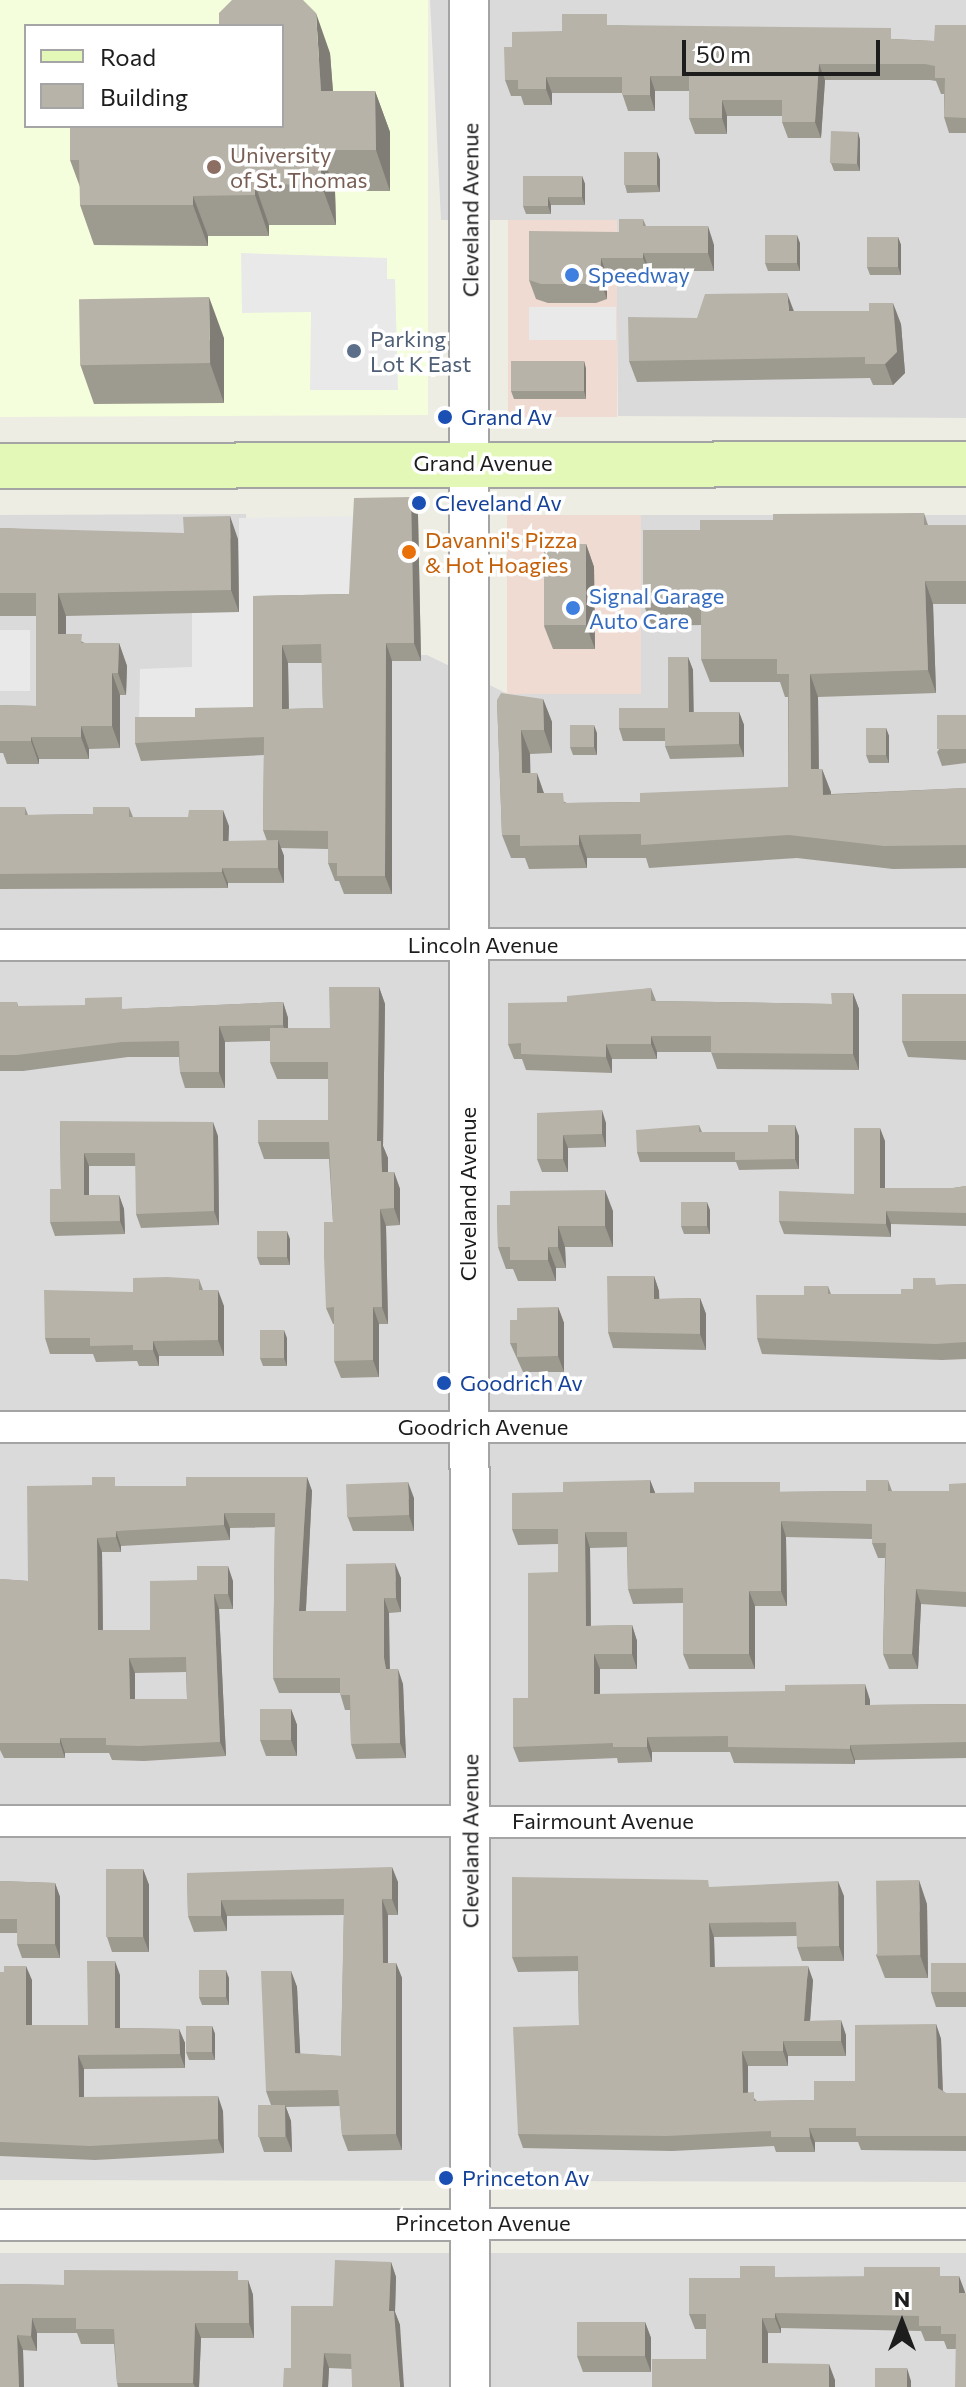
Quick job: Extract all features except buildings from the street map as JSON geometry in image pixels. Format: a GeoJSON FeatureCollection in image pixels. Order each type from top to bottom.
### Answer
{"type":"FeatureCollection","features":[{"type":"Feature","properties":{"kind":"main road","name":"Grand Avenue"},"geometry":{"type":"LineString","coordinates":[[0,466],[966,464]]}},
{"type":"Feature","properties":{"kind":"street","name":"Cleveland Avenue"},"geometry":{"type":"LineString","coordinates":[[469,0],[470,2387]]}},
{"type":"Feature","properties":{"kind":"street","name":"Lincoln Avenue"},"geometry":{"type":"LineString","coordinates":[[0,945],[966,944]]}},
{"type":"Feature","properties":{"kind":"street","name":"Goodrich Avenue"},"geometry":{"type":"LineString","coordinates":[[0,1427],[966,1427]]}},
{"type":"Feature","properties":{"kind":"street","name":"Fairmount Avenue"},"geometry":{"type":"LineString","coordinates":[[0,1821],[966,1822]]}},
{"type":"Feature","properties":{"kind":"street","name":"Princeton Avenue"},"geometry":{"type":"LineString","coordinates":[[0,2225],[966,2224]]}},
{"type":"Feature","properties":{"kind":"shaded area","name":"University of St. Thomas"},"geometry":{"type":"Polygon","coordinates":[[[0,0],[428,0],[428,415],[0,417],[0,0]]]}},
{"type":"Feature","properties":{"kind":"shaded area"},"geometry":{"type":"Polygon","coordinates":[[[430,0],[966,0],[966,418],[618,416],[616,220],[441,220],[430,0]]]}},
{"type":"Feature","properties":{"kind":"shaded area"},"geometry":{"type":"Polygon","coordinates":[[[508,220],[617,220],[617,417],[508,417],[508,220]]]}},
{"type":"Feature","properties":{"kind":"shaded area","name":"Parking Lot K East"},"geometry":{"type":"Polygon","coordinates":[[[241,253],[387,258],[387,279],[395,279],[398,390],[310,390],[311,312],[242,313],[241,253]]]}},
{"type":"Feature","properties":{"kind":"shaded area"},"geometry":{"type":"Polygon","coordinates":[[[529,307],[616,307],[616,340],[529,340],[529,307]]]}},
{"type":"Feature","properties":{"kind":"shaded area"},"geometry":{"type":"Polygon","coordinates":[[[246,514],[249,658],[427,655],[508,694],[641,694],[641,515],[966,515],[966,2182],[0,2180],[0,515],[246,514]]]}},
{"type":"Feature","properties":{"kind":"shaded area"},"geometry":{"type":"Polygon","coordinates":[[[507,515],[641,515],[641,694],[507,694],[507,515]]]}},
{"type":"Feature","properties":{"kind":"shaded area"},"geometry":{"type":"Polygon","coordinates":[[[361,516],[356,612],[259,614],[259,722],[139,723],[140,669],[192,667],[192,612],[239,612],[239,518],[361,516]]]}},
{"type":"Feature","properties":{"kind":"shaded area"},"geometry":{"type":"Polygon","coordinates":[[[0,630],[30,630],[30,691],[0,691],[0,630]]]}},
{"type":"Feature","properties":{"kind":"shaded area"},"geometry":{"type":"Polygon","coordinates":[[[0,2253],[966,2253],[966,2387],[0,2387],[0,2253]]]}},
{"type":"Feature","properties":{"kind":"place","name":"University of St. Thomas"},"geometry":{"type":"Point","coordinates":[214,167]}},
{"type":"Feature","properties":{"kind":"place","name":"Speedway"},"geometry":{"type":"Point","coordinates":[572,275]}},
{"type":"Feature","properties":{"kind":"place","name":"Parking Lot K East"},"geometry":{"type":"Point","coordinates":[354,351]}},
{"type":"Feature","properties":{"kind":"place","name":"Grand Av"},"geometry":{"type":"Point","coordinates":[445,417]}},
{"type":"Feature","properties":{"kind":"place","name":"Cleveland Av"},"geometry":{"type":"Point","coordinates":[419,503]}},
{"type":"Feature","properties":{"kind":"place","name":"Davanni's Pizza & Hot Hoagies"},"geometry":{"type":"Point","coordinates":[409,552]}},
{"type":"Feature","properties":{"kind":"place","name":"Signal Garage Auto Care"},"geometry":{"type":"Point","coordinates":[573,608]}},
{"type":"Feature","properties":{"kind":"place","name":"Goodrich Av"},"geometry":{"type":"Point","coordinates":[444,1383]}},
{"type":"Feature","properties":{"kind":"place","name":"Princeton Av"},"geometry":{"type":"Point","coordinates":[446,2178]}}]}
